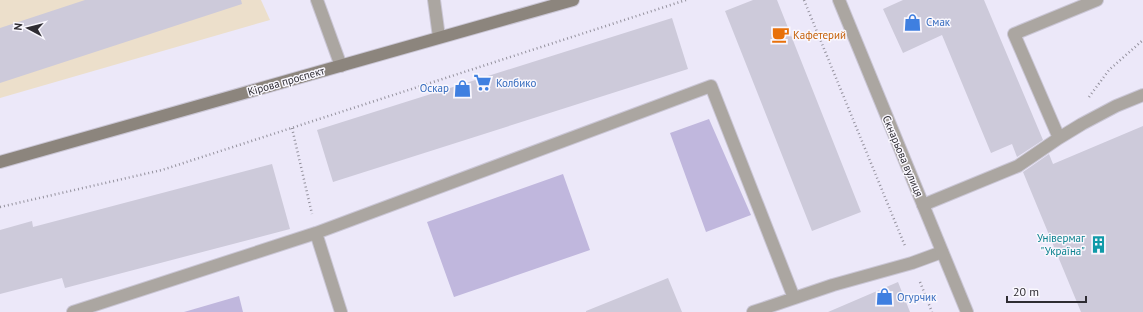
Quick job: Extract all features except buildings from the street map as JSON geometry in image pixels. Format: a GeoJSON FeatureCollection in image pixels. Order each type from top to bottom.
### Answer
{"type":"FeatureCollection","features":[{"type":"Feature","properties":{"kind":"street"},"geometry":{"type":"LineString","coordinates":[[317,0],[342,66]]}},
{"type":"Feature","properties":{"kind":"street"},"geometry":{"type":"LineString","coordinates":[[434,0],[439,37]]}},
{"type":"Feature","properties":{"kind":"street","name":"Кірова проспект"},"geometry":{"type":"LineString","coordinates":[[0,162],[572,0]]}},
{"type":"Feature","properties":{"kind":"street","name":"Скнарьова вулиця"},"geometry":{"type":"LineString","coordinates":[[839,0],[967,312]]}},
{"type":"Feature","properties":{"kind":"street"},"geometry":{"type":"LineString","coordinates":[[1059,138],[1014,34],[1097,0]]}},
{"type":"Feature","properties":{"kind":"street"},"geometry":{"type":"LineString","coordinates":[[73,312],[316,233],[711,86],[794,298]]}},
{"type":"Feature","properties":{"kind":"street"},"geometry":{"type":"LineString","coordinates":[[923,205],[1018,166],[1059,138],[1116,106],[1143,95]]}},
{"type":"Feature","properties":{"kind":"street"},"geometry":{"type":"LineString","coordinates":[[316,233],[341,312]]}},
{"type":"Feature","properties":{"kind":"street"},"geometry":{"type":"LineString","coordinates":[[753,312],[833,285],[912,263],[942,252]]}},
{"type":"Feature","properties":{"kind":"path"},"geometry":{"type":"LineString","coordinates":[[0,207],[162,170],[686,0]]}},
{"type":"Feature","properties":{"kind":"path"},"geometry":{"type":"LineString","coordinates":[[804,0],[932,312]]}},
{"type":"Feature","properties":{"kind":"path"},"geometry":{"type":"LineString","coordinates":[[1086,101],[1109,70],[1143,40]]}},
{"type":"Feature","properties":{"kind":"path"},"geometry":{"type":"LineString","coordinates":[[292,128],[316,233]]}},
{"type":"Feature","properties":{"kind":"shaded area"},"geometry":{"type":"Polygon","coordinates":[[[0,0],[261,0],[270,20],[0,98],[0,0]]]}},
{"type":"Feature","properties":{"kind":"shaded area"},"geometry":{"type":"Polygon","coordinates":[[[709,119],[751,215],[706,232],[670,133],[709,119]]]}},
{"type":"Feature","properties":{"kind":"shaded area"},"geometry":{"type":"Polygon","coordinates":[[[563,174],[590,250],[454,297],[427,222],[563,174]]]}},
{"type":"Feature","properties":{"kind":"shaded area"},"geometry":{"type":"Polygon","coordinates":[[[239,296],[243,312],[184,312],[239,296]]]}},
{"type":"Feature","properties":{"kind":"place","name":"Смак"},"geometry":{"type":"Point","coordinates":[913,22]}},
{"type":"Feature","properties":{"kind":"place","name":"Кафетерий"},"geometry":{"type":"Point","coordinates":[780,35]}},
{"type":"Feature","properties":{"kind":"place","name":"Колбико"},"geometry":{"type":"Point","coordinates":[483,83]}},
{"type":"Feature","properties":{"kind":"place","name":"Оскар"},"geometry":{"type":"Point","coordinates":[462,88]}},
{"type":"Feature","properties":{"kind":"place","name":"Універмаг \"Україна\""},"geometry":{"type":"Point","coordinates":[1098,244]}},
{"type":"Feature","properties":{"kind":"place","name":"Огурчик"},"geometry":{"type":"Point","coordinates":[884,297]}}]}
